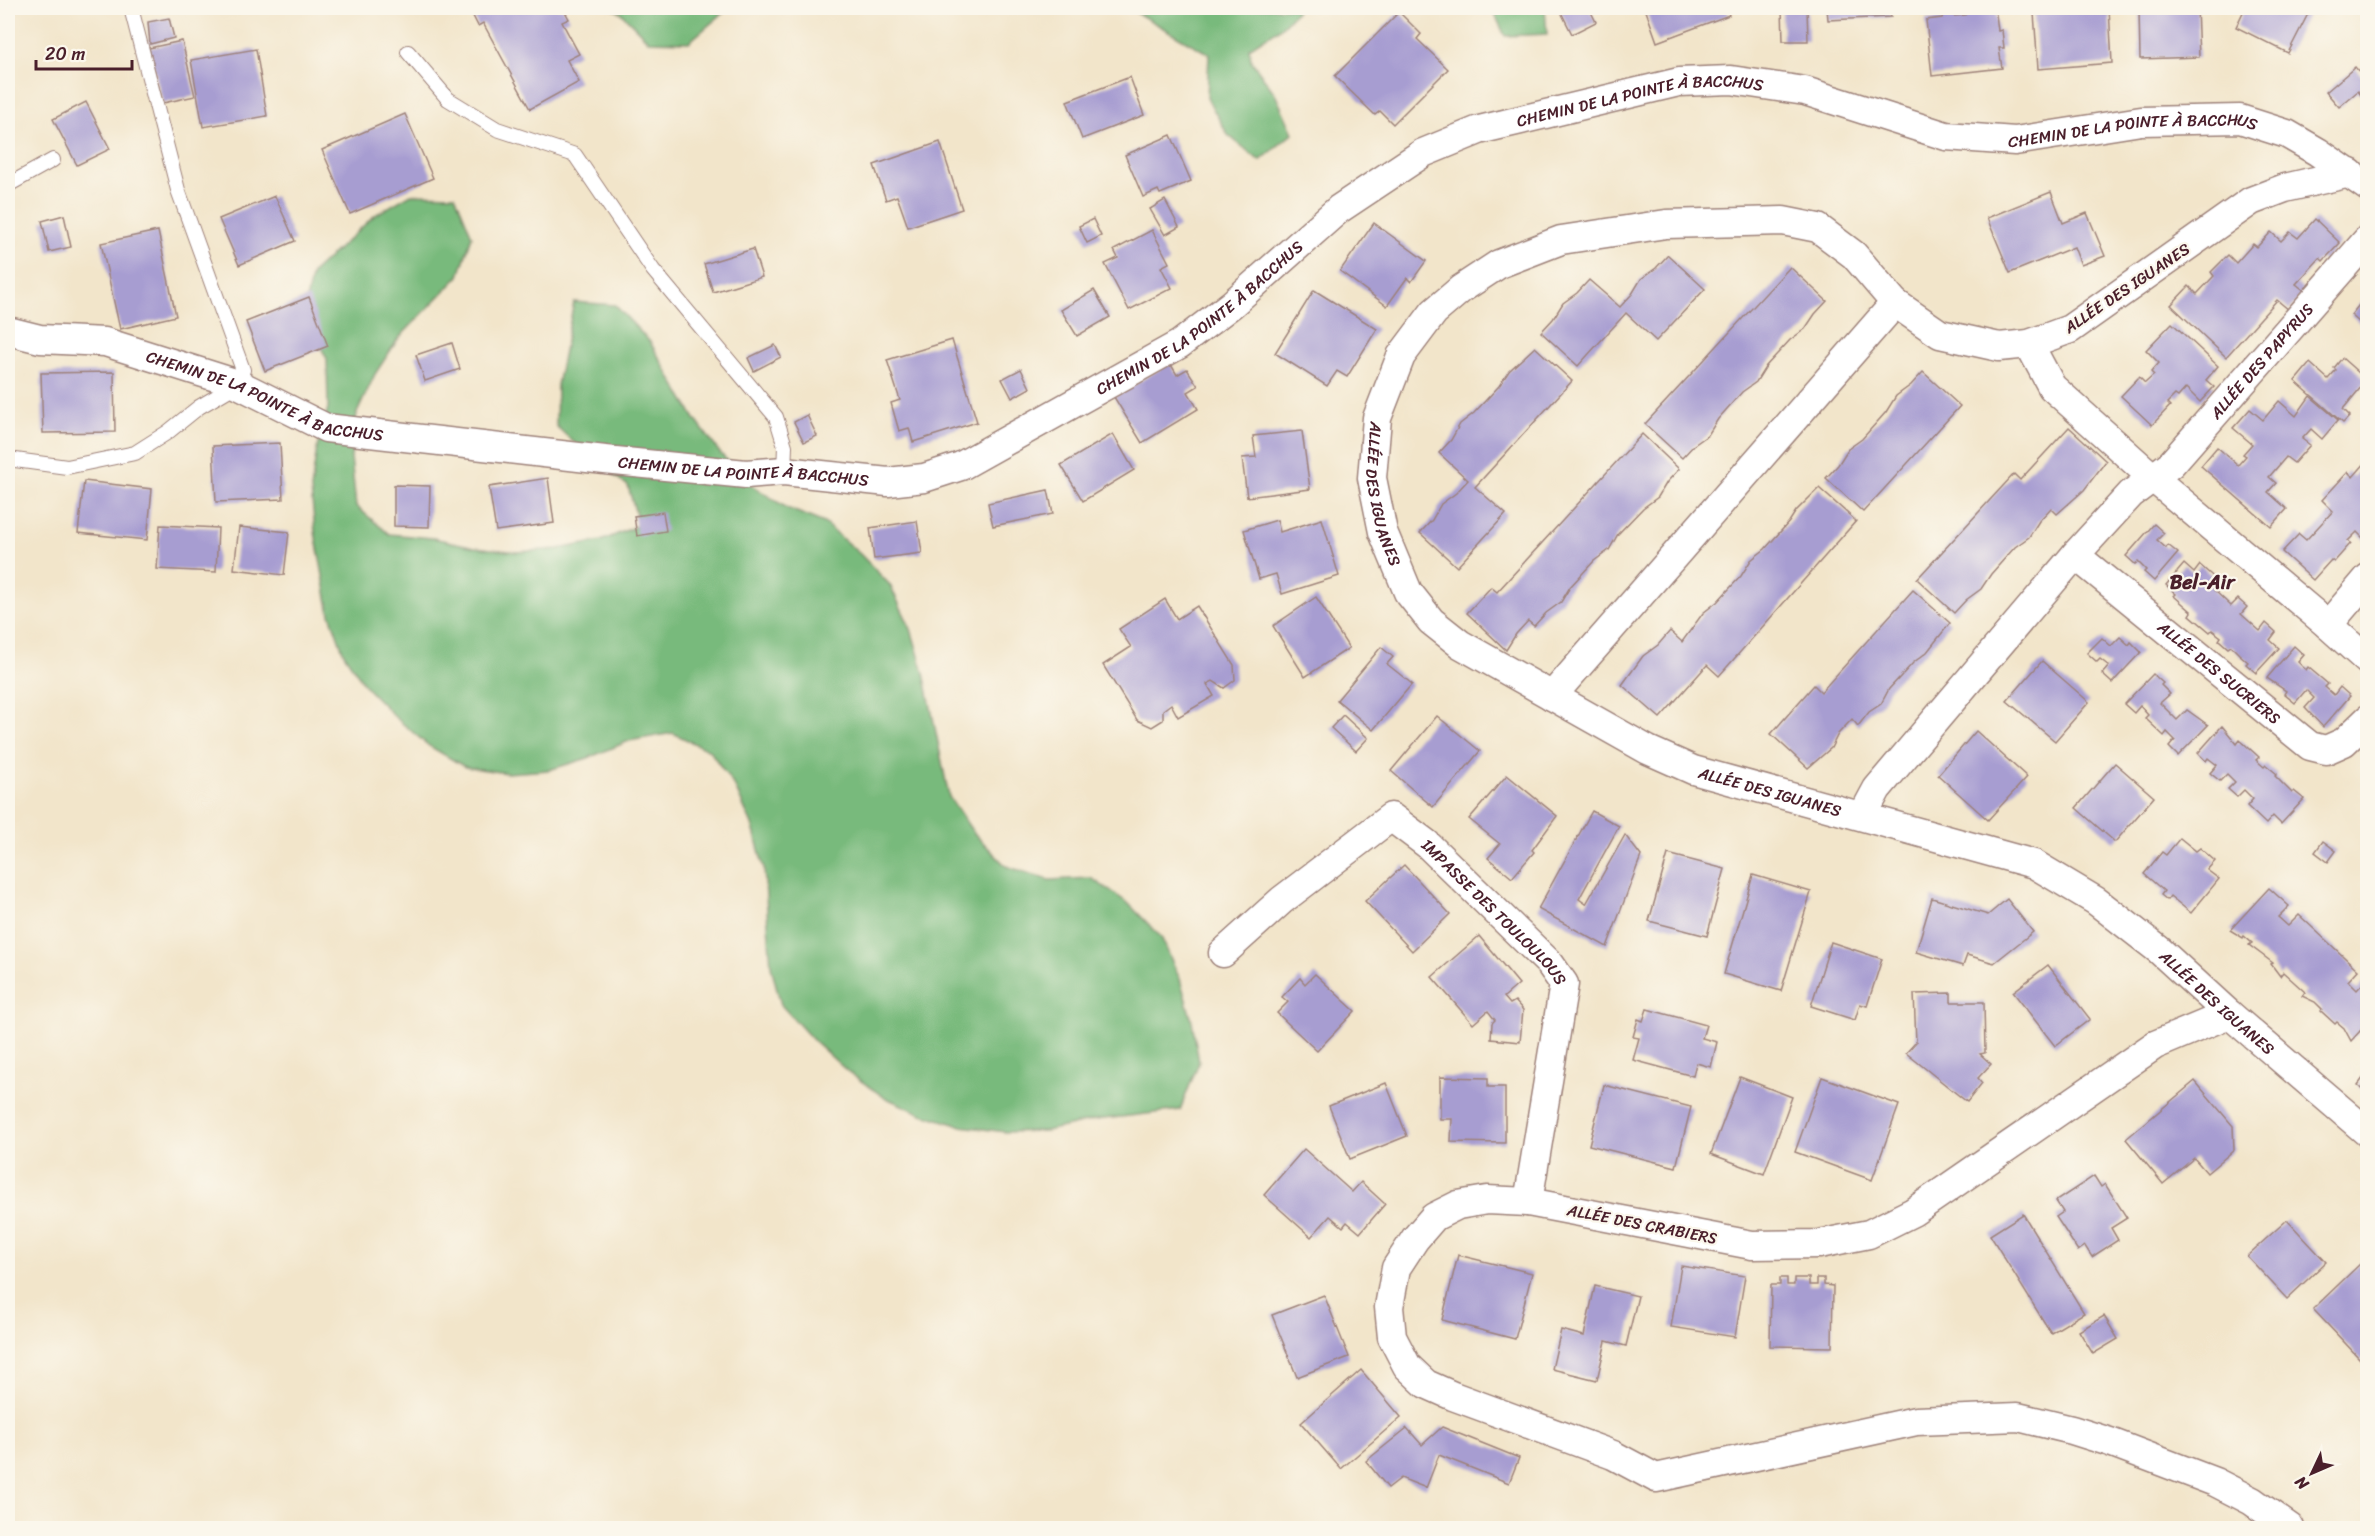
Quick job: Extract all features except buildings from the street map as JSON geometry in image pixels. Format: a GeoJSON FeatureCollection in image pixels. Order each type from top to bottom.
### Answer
{"type":"FeatureCollection","features":[{"type":"Feature","properties":{"kind":"street","name":"CHEMIN DE LA POINTE À BACCHUS"},"geometry":{"type":"LineString","coordinates":[[8,331],[40,339],[105,342],[238,384],[326,428],[711,471],[746,474],[784,471],[888,482],[924,478],[961,466],[1180,344],[1232,304],[1339,209],[1423,153],[1479,130],[1679,82],[1731,80],[1805,91],[1946,136],[2015,141],[2141,121],[2240,119],[2287,134],[2359,180]]}},
{"type":"Feature","properties":{"kind":"street","name":"ALLÉE DES IGUANES"},"geometry":{"type":"LineString","coordinates":[[2359,180],[2285,189],[2251,201],[2070,329],[2029,344],[1999,346],[1940,334],[1895,303],[1854,255],[1818,228],[1783,221],[1666,224],[1561,240],[1499,264],[1461,289],[1434,312],[1401,356],[1377,418],[1372,478],[1383,532],[1408,592],[1431,621],[1460,644],[1648,750],[1694,770],[2034,864],[2096,901],[2158,950],[2367,1133]]}},
{"type":"Feature","properties":{"kind":"street","name":"ALLÉE DES PAPYRUS"},"geometry":{"type":"LineString","coordinates":[[1863,815],[1877,789],[2075,555],[2131,494],[2171,464],[2367,239]]}},
{"type":"Feature","properties":{"kind":"street"},"geometry":{"type":"LineString","coordinates":[[1552,696],[1895,303]]}},
{"type":"Feature","properties":{"kind":"street"},"geometry":{"type":"LineString","coordinates":[[2029,344],[2052,387],[2152,477],[2328,625],[2367,661]]}},
{"type":"Feature","properties":{"kind":"street","name":"ALLÉE DES SUCRIERS"},"geometry":{"type":"LineString","coordinates":[[2075,555],[2310,746],[2325,750],[2344,742],[2367,718]]}},
{"type":"Feature","properties":{"kind":"street"},"geometry":{"type":"LineString","coordinates":[[2328,625],[2367,578]]}},
{"type":"Feature","properties":{"kind":"street","name":"IMPASSE DES TOULOULOUS"},"geometry":{"type":"LineString","coordinates":[[1223,953],[1282,900],[1391,817],[1436,852],[1550,964],[1564,984],[1528,1202]]}},
{"type":"Feature","properties":{"kind":"street","name":"ALLÉE DES CRABIERS"},"geometry":{"type":"LineString","coordinates":[[2229,1014],[2155,1046],[1913,1212],[1869,1234],[1819,1244],[1752,1245],[1528,1202],[1487,1200],[1458,1205],[1434,1217],[1415,1239],[1396,1268],[1389,1307],[1392,1337],[1407,1366],[1426,1384],[1613,1455],[1656,1478],[1916,1421],[2018,1417],[2100,1439],[2215,1482],[2252,1500],[2290,1528]]}},
{"type":"Feature","properties":{"kind":"lane"},"geometry":{"type":"LineString","coordinates":[[8,459],[67,467],[135,453],[168,432],[199,407],[238,384],[243,370],[178,190],[131,8]]}},
{"type":"Feature","properties":{"kind":"lane"},"geometry":{"type":"LineString","coordinates":[[408,52],[448,99],[497,129],[575,155],[653,270],[776,417],[785,446],[784,471]]}},
{"type":"Feature","properties":{"kind":"lane"},"geometry":{"type":"LineString","coordinates":[[8,185],[53,160]]}},
{"type":"Feature","properties":{"kind":"green space"},"geometry":{"type":"Polygon","coordinates":[[[611,8],[729,8],[689,42],[649,41],[620,12],[611,8]]]}},
{"type":"Feature","properties":{"kind":"green space"},"geometry":{"type":"Polygon","coordinates":[[[1128,8],[1299,8],[1283,26],[1249,48],[1251,60],[1275,94],[1293,133],[1260,161],[1228,135],[1207,98],[1209,54],[1128,8]]]}},
{"type":"Feature","properties":{"kind":"green space"},"geometry":{"type":"Polygon","coordinates":[[[1492,8],[1545,8],[1547,34],[1505,36],[1492,8]]]}},
{"type":"Feature","properties":{"kind":"green space"},"geometry":{"type":"Polygon","coordinates":[[[411,194],[455,195],[472,236],[459,276],[398,339],[375,374],[357,413],[351,457],[356,506],[389,534],[433,538],[475,547],[517,552],[558,549],[601,541],[639,525],[628,486],[592,459],[556,426],[557,385],[574,302],[615,305],[650,342],[695,419],[720,453],[751,485],[787,508],[824,523],[860,554],[890,585],[911,629],[924,673],[949,797],[973,832],[1006,866],[1049,880],[1091,878],[1128,903],[1161,937],[1180,979],[1192,1021],[1199,1062],[1180,1110],[1095,1120],[1046,1131],[1005,1132],[961,1126],[922,1114],[884,1097],[847,1071],[814,1041],[781,1005],[771,966],[764,869],[753,827],[735,787],[710,751],[673,733],[629,741],[588,758],[549,770],[507,773],[465,767],[429,746],[396,718],[366,687],[344,654],[330,614],[315,532],[311,489],[317,448],[328,408],[327,359],[303,313],[312,273],[375,215],[411,194]]]}},
{"type":"Feature","properties":{"kind":"district","name":"Bel-Air"},"geometry":{"type":"Point","coordinates":[2202,582]}}]}
